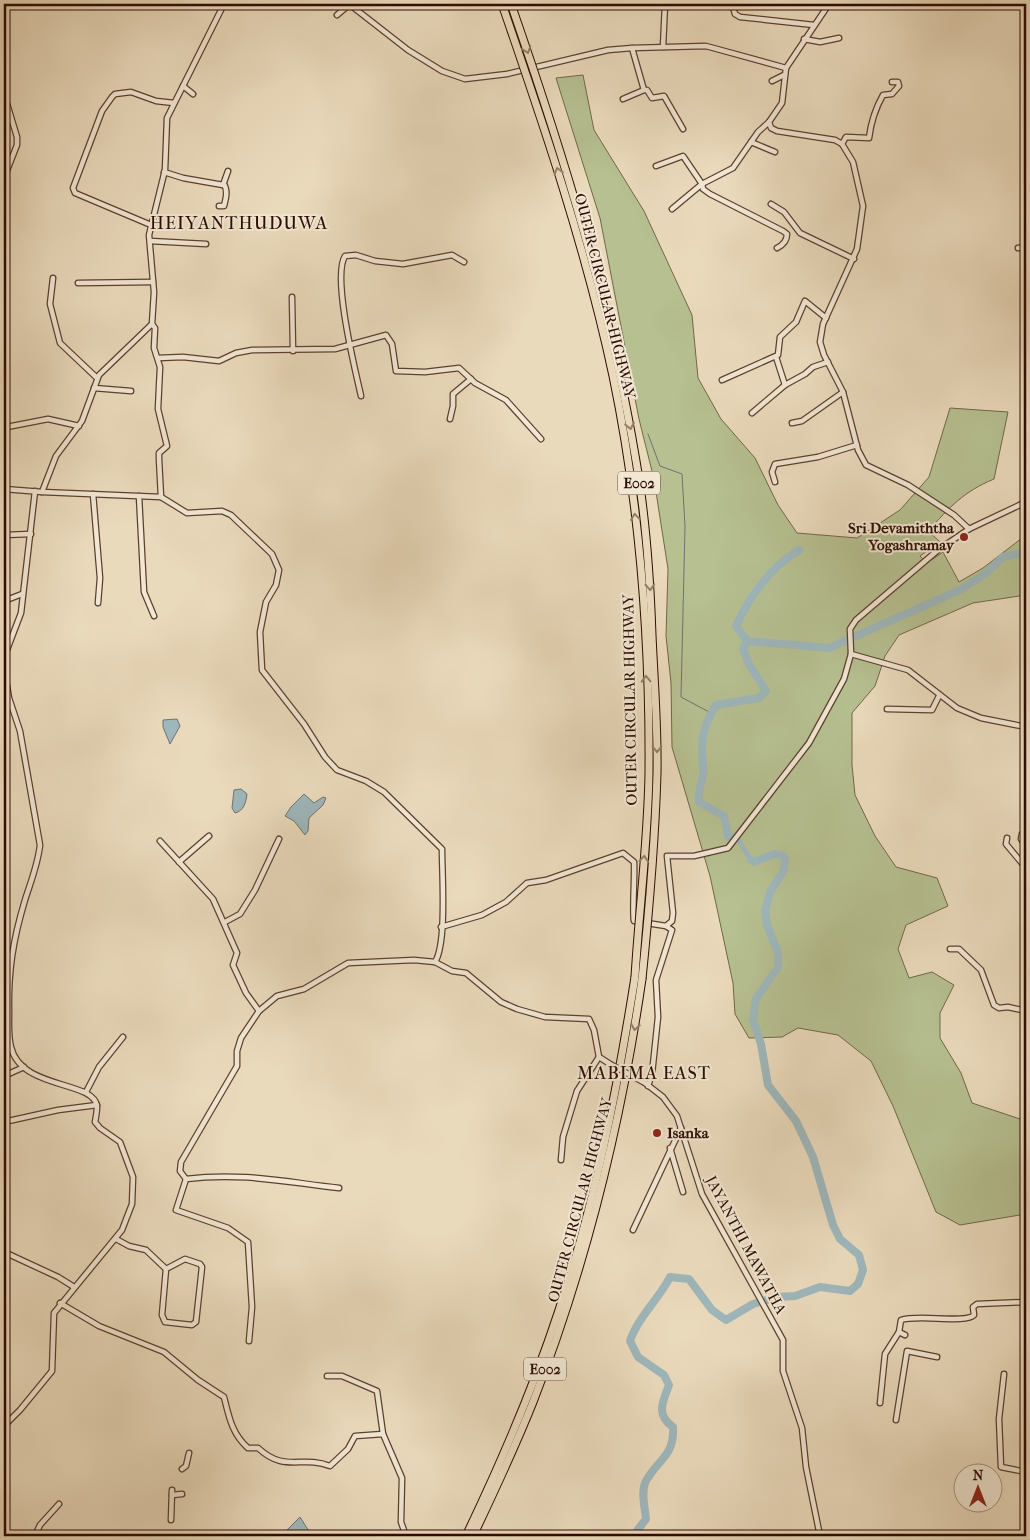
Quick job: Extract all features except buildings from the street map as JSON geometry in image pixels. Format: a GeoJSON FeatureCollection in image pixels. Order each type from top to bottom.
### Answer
{"type":"FeatureCollection","features":[{"type":"Feature","properties":{"kind":"highway","name":"OUTER CIRCULAR HIGHWAY"},"geometry":{"type":"LineString","coordinates":[[502,4],[551,145],[581,248],[613,376],[634,510],[641,579],[649,775],[638,978]]}},
{"type":"Feature","properties":{"kind":"highway","name":"OUTER CIRCULAR HIGHWAY"},"geometry":{"type":"LineString","coordinates":[[473,1536],[537,1372],[587,1227],[638,978],[653,839],[657,746],[650,579],[637,463],[620,375],[590,248],[558,142],[511,4]]}},
{"type":"Feature","properties":{"kind":"highway","name":"OUTER CIRCULAR HIGHWAY"},"geometry":{"type":"LineString","coordinates":[[466,1536],[484,1504]]}},
{"type":"Feature","properties":{"kind":"street"},"geometry":{"type":"LineString","coordinates":[[161,497],[159,455],[167,446],[158,409],[160,387],[158,358],[154,348],[155,328],[152,324],[151,225],[164,172],[166,126],[174,103],[224,4]]}},
{"type":"Feature","properties":{"kind":"street"},"geometry":{"type":"LineString","coordinates":[[337,15],[350,4],[408,50],[442,71],[465,79],[507,74],[608,50],[632,48],[706,46],[786,68]]}},
{"type":"Feature","properties":{"kind":"street"},"geometry":{"type":"LineString","coordinates":[[663,47],[665,4]]}},
{"type":"Feature","properties":{"kind":"street"},"geometry":{"type":"LineString","coordinates":[[732,4],[735,14],[740,18],[814,25]]}},
{"type":"Feature","properties":{"kind":"street"},"geometry":{"type":"LineString","coordinates":[[672,209],[702,184],[733,168],[738,157],[758,132],[770,122],[782,103],[786,68],[829,4]]}},
{"type":"Feature","properties":{"kind":"street"},"geometry":{"type":"LineString","coordinates":[[804,39],[813,44],[839,38]]}},
{"type":"Feature","properties":{"kind":"street"},"geometry":{"type":"LineString","coordinates":[[632,48],[644,90],[647,90],[652,98],[664,96],[684,129]]}},
{"type":"Feature","properties":{"kind":"street"},"geometry":{"type":"LineString","coordinates":[[772,81],[784,75]]}},
{"type":"Feature","properties":{"kind":"street"},"geometry":{"type":"LineString","coordinates":[[842,144],[846,137],[869,138],[872,118],[883,95],[892,94],[899,86],[898,82],[892,82]]}},
{"type":"Feature","properties":{"kind":"street"},"geometry":{"type":"LineString","coordinates":[[183,86],[193,94]]}},
{"type":"Feature","properties":{"kind":"street"},"geometry":{"type":"LineString","coordinates":[[624,99],[644,90]]}},
{"type":"Feature","properties":{"kind":"street"},"geometry":{"type":"LineString","coordinates":[[151,225],[75,193],[73,188],[102,111],[115,94],[131,92],[156,101],[174,103]]}},
{"type":"Feature","properties":{"kind":"street"},"geometry":{"type":"LineString","coordinates":[[4,94],[17,137],[17,146],[4,178]]}},
{"type":"Feature","properties":{"kind":"street"},"geometry":{"type":"LineString","coordinates":[[770,122],[771,128],[776,131],[835,140],[842,144],[853,162],[863,206],[857,249],[826,318],[820,342],[843,392],[857,445],[866,465],[908,485],[954,516],[969,529]]}},
{"type":"Feature","properties":{"kind":"street"},"geometry":{"type":"LineString","coordinates":[[751,142],[775,152]]}},
{"type":"Feature","properties":{"kind":"street"},"geometry":{"type":"LineString","coordinates":[[656,166],[683,156],[704,189],[710,194],[787,234],[784,244],[777,248]]}},
{"type":"Feature","properties":{"kind":"street"},"geometry":{"type":"LineString","coordinates":[[219,206],[224,206],[225,203],[227,190],[224,184],[228,171]]}},
{"type":"Feature","properties":{"kind":"street"},"geometry":{"type":"LineString","coordinates":[[164,172],[208,183],[224,184]]}},
{"type":"Feature","properties":{"kind":"street"},"geometry":{"type":"LineString","coordinates":[[771,204],[784,212],[800,232],[854,259]]}},
{"type":"Feature","properties":{"kind":"street"},"geometry":{"type":"LineString","coordinates":[[150,241],[206,244]]}},
{"type":"Feature","properties":{"kind":"street"},"geometry":{"type":"LineString","coordinates":[[1018,248],[1026,247]]}},
{"type":"Feature","properties":{"kind":"street"},"geometry":{"type":"LineString","coordinates":[[360,396],[350,346],[341,267],[345,256],[356,255],[375,261],[403,264],[452,254],[464,262]]}},
{"type":"Feature","properties":{"kind":"street"},"geometry":{"type":"LineString","coordinates":[[53,278],[50,304],[60,343],[97,378]]}},
{"type":"Feature","properties":{"kind":"street"},"geometry":{"type":"LineString","coordinates":[[78,283],[152,282]]}},
{"type":"Feature","properties":{"kind":"street"},"geometry":{"type":"LineString","coordinates":[[292,297],[293,351]]}},
{"type":"Feature","properties":{"kind":"street"},"geometry":{"type":"LineString","coordinates":[[722,380],[776,356],[779,352],[780,337],[796,322],[804,302],[807,301],[826,318]]}},
{"type":"Feature","properties":{"kind":"street"},"geometry":{"type":"LineString","coordinates":[[42,492],[56,456],[79,426],[97,378],[152,324]]}},
{"type":"Feature","properties":{"kind":"street"},"geometry":{"type":"LineString","coordinates":[[158,358],[184,357],[219,361],[236,353],[252,350],[335,349],[386,335],[392,344],[396,371],[425,372],[459,368],[471,379],[506,400],[541,439]]}},
{"type":"Feature","properties":{"kind":"street"},"geometry":{"type":"LineString","coordinates":[[776,356],[785,385]]}},
{"type":"Feature","properties":{"kind":"street"},"geometry":{"type":"LineString","coordinates":[[752,413],[785,385],[805,374],[813,367],[828,362]]}},
{"type":"Feature","properties":{"kind":"street"},"geometry":{"type":"LineString","coordinates":[[450,419],[453,394],[471,379]]}},
{"type":"Feature","properties":{"kind":"street"},"geometry":{"type":"LineString","coordinates":[[94,388],[131,391]]}},
{"type":"Feature","properties":{"kind":"street"},"geometry":{"type":"LineString","coordinates":[[792,423],[802,421],[843,392]]}},
{"type":"Feature","properties":{"kind":"street"},"geometry":{"type":"LineString","coordinates":[[7,427],[48,419],[79,426]]}},
{"type":"Feature","properties":{"kind":"street"},"geometry":{"type":"LineString","coordinates":[[775,482],[772,472],[775,464],[818,457],[857,445]]}},
{"type":"Feature","properties":{"kind":"street"},"geometry":{"type":"LineString","coordinates":[[4,489],[161,497],[186,514],[222,510],[231,514],[272,554],[279,570],[276,584],[266,602],[260,632],[262,670],[304,724],[325,757],[337,770],[366,781],[384,792],[442,849],[442,927],[439,956],[435,962]]}},
{"type":"Feature","properties":{"kind":"street"},"geometry":{"type":"LineString","coordinates":[[4,1426],[20,1410],[52,1371],[54,1312],[116,1239],[122,1230],[132,1204],[132,1177],[120,1142],[100,1128],[95,1122],[97,1105],[86,1092],[34,1075],[24,1067],[11,1048],[9,964],[25,901],[39,860],[40,845],[20,731],[9,698],[4,668],[5,655],[20,613],[35,491]]}},
{"type":"Feature","properties":{"kind":"street"},"geometry":{"type":"LineString","coordinates":[[94,494],[100,578],[98,602]]}},
{"type":"Feature","properties":{"kind":"street"},"geometry":{"type":"LineString","coordinates":[[139,496],[144,592],[154,616]]}},
{"type":"Feature","properties":{"kind":"street"},"geometry":{"type":"LineString","coordinates":[[666,926],[672,921],[673,913],[667,856],[694,856],[728,848],[809,743],[840,688],[850,651],[850,629],[856,620],[924,560],[969,529],[1026,502]]}},
{"type":"Feature","properties":{"kind":"street"},"geometry":{"type":"LineString","coordinates":[[4,535],[31,534]]}},
{"type":"Feature","properties":{"kind":"street"},"geometry":{"type":"LineString","coordinates":[[4,601],[22,594]]}},
{"type":"Feature","properties":{"kind":"street"},"geometry":{"type":"LineString","coordinates":[[850,651],[908,670],[939,696],[957,708],[981,718],[1026,727]]}},
{"type":"Feature","properties":{"kind":"street"},"geometry":{"type":"LineString","coordinates":[[887,709],[932,710],[939,696]]}},
{"type":"Feature","properties":{"kind":"street"},"geometry":{"type":"LineString","coordinates":[[1026,830],[1020,839],[1026,846]]}},
{"type":"Feature","properties":{"kind":"street"},"geometry":{"type":"LineString","coordinates":[[179,862],[209,836]]}},
{"type":"Feature","properties":{"kind":"street"},"geometry":{"type":"LineString","coordinates":[[1007,838],[1006,844],[1026,868]]}},
{"type":"Feature","properties":{"kind":"street"},"geometry":{"type":"LineString","coordinates":[[225,922],[240,914],[279,839]]}},
{"type":"Feature","properties":{"kind":"street"},"geometry":{"type":"LineString","coordinates":[[160,842],[213,899],[225,922],[237,953],[233,965],[246,993],[259,1011]]}},
{"type":"Feature","properties":{"kind":"street"},"geometry":{"type":"LineString","coordinates":[[442,927],[482,915],[506,902],[527,883],[546,880],[623,854],[634,862],[635,896],[632,914],[634,921],[666,926],[672,930],[656,980],[658,1017],[652,1074],[646,1084]]}},
{"type":"Feature","properties":{"kind":"street"},"geometry":{"type":"LineString","coordinates":[[950,949],[959,949],[981,970],[994,1005],[998,1008],[1008,1007],[1026,1011]]}},
{"type":"Feature","properties":{"kind":"street"},"geometry":{"type":"LineString","coordinates":[[186,1179],[180,1170],[181,1162],[237,1066],[237,1051],[241,1038],[259,1011],[277,996],[304,989],[348,963],[414,960],[435,962],[452,971],[466,973],[501,1002],[517,1009],[545,1017],[590,1019],[599,1058],[577,1091],[563,1137],[561,1160]]}},
{"type":"Feature","properties":{"kind":"street"},"geometry":{"type":"LineString","coordinates":[[86,1092],[99,1067],[123,1037]]}},
{"type":"Feature","properties":{"kind":"street","name":"JAYANTHI MAWATHA"},"geometry":{"type":"LineString","coordinates":[[599,1058],[646,1084],[663,1096],[677,1116],[686,1149],[702,1194],[783,1340],[783,1371],[802,1428],[806,1467],[820,1536]]}},
{"type":"Feature","properties":{"kind":"street"},"geometry":{"type":"LineString","coordinates":[[4,1076],[24,1067]]}},
{"type":"Feature","properties":{"kind":"street"},"geometry":{"type":"LineString","coordinates":[[4,1122],[58,1110],[97,1105]]}},
{"type":"Feature","properties":{"kind":"street"},"geometry":{"type":"LineString","coordinates":[[633,1230],[681,1128]]}},
{"type":"Feature","properties":{"kind":"street"},"geometry":{"type":"LineString","coordinates":[[670,1148],[683,1192]]}},
{"type":"Feature","properties":{"kind":"street"},"geometry":{"type":"LineString","coordinates":[[186,1179],[218,1175],[266,1177],[339,1188]]}},
{"type":"Feature","properties":{"kind":"street"},"geometry":{"type":"LineString","coordinates":[[186,1179],[176,1210],[228,1228],[248,1242],[252,1307],[249,1341]]}},
{"type":"Feature","properties":{"kind":"street"},"geometry":{"type":"LineString","coordinates":[[116,1239],[129,1246],[143,1248],[166,1268]]}},
{"type":"Feature","properties":{"kind":"street"},"geometry":{"type":"LineString","coordinates":[[4,1252],[58,1277],[74,1287]]}},
{"type":"Feature","properties":{"kind":"street"},"geometry":{"type":"LineString","coordinates":[[185,1259],[201,1265],[200,1300],[194,1324],[163,1321],[166,1268],[185,1259]]}},
{"type":"Feature","properties":{"kind":"street"},"geometry":{"type":"LineString","coordinates":[[880,1403],[885,1354],[899,1332],[901,1320],[907,1318],[938,1317],[953,1320],[967,1319],[974,1315],[973,1307],[977,1304],[1026,1302]]}},
{"type":"Feature","properties":{"kind":"street"},"geometry":{"type":"LineString","coordinates":[[60,1303],[99,1326],[164,1352],[198,1380],[224,1397],[232,1427],[241,1442],[248,1448],[258,1448],[269,1458],[283,1463],[318,1462],[330,1466],[348,1449],[355,1436],[383,1434]]}},
{"type":"Feature","properties":{"kind":"street"},"geometry":{"type":"LineString","coordinates":[[899,1332],[905,1335]]}},
{"type":"Feature","properties":{"kind":"street"},"geometry":{"type":"LineString","coordinates":[[896,1420],[907,1351],[937,1357]]}},
{"type":"Feature","properties":{"kind":"street"},"geometry":{"type":"LineString","coordinates":[[1004,1374],[1000,1419],[1001,1467],[1026,1472]]}},
{"type":"Feature","properties":{"kind":"street"},"geometry":{"type":"LineString","coordinates":[[326,1376],[342,1376],[377,1391],[383,1434],[402,1478],[401,1522],[406,1536]]}},
{"type":"Feature","properties":{"kind":"street"},"geometry":{"type":"LineString","coordinates":[[182,1470],[186,1466],[189,1453]]}},
{"type":"Feature","properties":{"kind":"street"},"geometry":{"type":"LineString","coordinates":[[171,1520],[172,1492],[182,1494]]}},
{"type":"Feature","properties":{"kind":"street"},"geometry":{"type":"LineString","coordinates":[[35,1536],[40,1525],[59,1504]]}},
{"type":"Feature","properties":{"kind":"green space"},"geometry":{"type":"Polygon","coordinates":[[[583,75],[594,130],[644,211],[692,315],[698,378],[721,419],[755,458],[778,505],[797,533],[857,538],[900,510],[929,477],[950,408],[1008,412],[994,479],[965,495],[943,515],[928,531],[940,542],[920,556],[927,563],[943,552],[959,582],[983,568],[1026,535],[1026,595],[973,603],[899,635],[885,656],[875,686],[852,713],[852,765],[855,795],[875,836],[896,867],[937,878],[948,906],[906,925],[898,949],[909,978],[932,972],[954,985],[940,1013],[940,1038],[961,1073],[972,1103],[1026,1121],[1026,1214],[960,1225],[936,1212],[893,1106],[871,1061],[838,1035],[798,1028],[782,1037],[749,1038],[735,1014],[733,983],[710,876],[672,747],[671,683],[666,636],[668,569],[654,479],[639,419],[600,218],[556,78],[583,75]]]}},
{"type":"Feature","properties":{"kind":"water"},"geometry":{"type":"Polygon","coordinates":[[[177,719],[180,726],[170,744],[163,727],[163,720],[177,719]]]}},
{"type":"Feature","properties":{"kind":"water"},"geometry":{"type":"Polygon","coordinates":[[[241,789],[247,794],[246,800],[244,806],[235,813],[232,808],[234,790],[241,789]]]}},
{"type":"Feature","properties":{"kind":"water"},"geometry":{"type":"Polygon","coordinates":[[[304,794],[314,803],[323,797],[326,798],[323,805],[309,818],[308,831],[305,835],[294,821],[285,816],[304,794]]]}},
{"type":"Feature","properties":{"kind":"water"},"geometry":{"type":"Polygon","coordinates":[[[300,1517],[312,1536],[281,1536],[300,1517]]]}},
{"type":"Feature","properties":{"kind":"waterway"},"geometry":{"type":"LineString","coordinates":[[648,434],[660,466],[682,474],[685,526],[681,697],[711,713]]}},
{"type":"Feature","properties":{"kind":"waterway"},"geometry":{"type":"LineString","coordinates":[[747,641],[736,626],[754,593],[779,565],[799,550]]}},
{"type":"Feature","properties":{"kind":"waterway"},"geometry":{"type":"LineString","coordinates":[[735,838],[728,836],[724,816],[699,802],[703,772],[702,739],[705,727],[716,705],[759,698],[766,691],[749,664],[743,649],[747,641],[829,648],[960,590],[985,574],[1003,557],[1026,552]]}},
{"type":"Feature","properties":{"kind":"waterway"},"geometry":{"type":"LineString","coordinates":[[739,841],[751,860]]}},
{"type":"Feature","properties":{"kind":"waterway"},"geometry":{"type":"LineString","coordinates":[[633,1536],[646,1519],[643,1496],[645,1483],[649,1475],[668,1452],[673,1437],[673,1427],[664,1418],[662,1413],[669,1385],[664,1375],[638,1357],[630,1341],[638,1324],[670,1277],[689,1279],[712,1310],[726,1320],[753,1304],[777,1297],[795,1296],[820,1287],[850,1291],[858,1284],[863,1270],[859,1255],[840,1239],[833,1225],[813,1157],[796,1121],[768,1085],[761,1044],[753,1020],[756,999],[778,967],[778,953],[767,925],[765,911],[770,892],[784,870],[785,858],[774,854],[754,862],[751,860]]}},
{"type":"Feature","properties":{"kind":"place","name":"Sri Devamiththa Yogashramay"},"geometry":{"type":"Point","coordinates":[964,537]}},
{"type":"Feature","properties":{"kind":"place","name":"Isanka"},"geometry":{"type":"Point","coordinates":[657,1133]}},
{"type":"Feature","properties":{"kind":"district","name":"HEIYANTHUDUWA"},"geometry":{"type":"Point","coordinates":[239,223]}},
{"type":"Feature","properties":{"kind":"district","name":"MABIMA EAST"},"geometry":{"type":"Point","coordinates":[644,1073]}}]}
